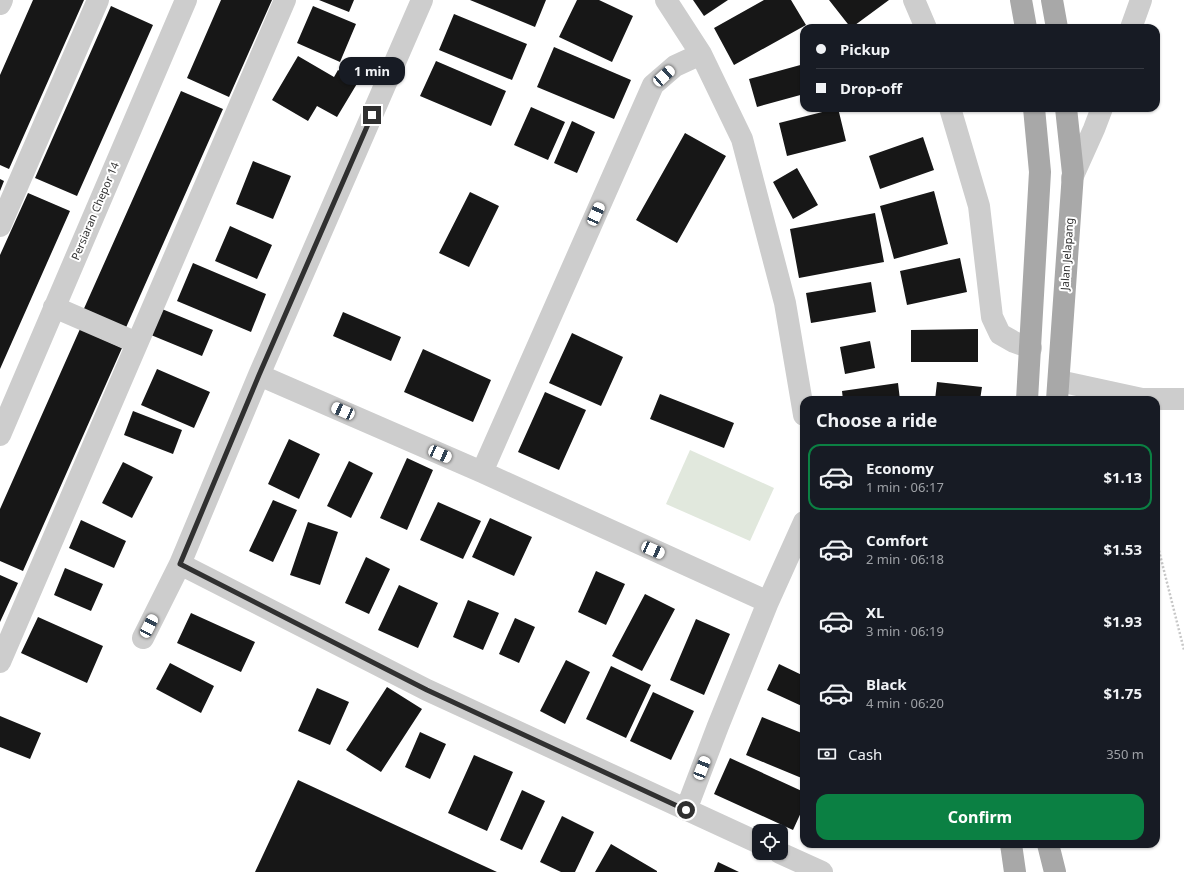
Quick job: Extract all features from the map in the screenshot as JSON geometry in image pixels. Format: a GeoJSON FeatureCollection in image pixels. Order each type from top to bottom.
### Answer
{"type":"FeatureCollection","features":[{"type":"Feature","properties":{"kind":"main road"},"geometry":{"type":"LineString","coordinates":[[1021,0],[1025,24]]}},
{"type":"Feature","properties":{"kind":"main road"},"geometry":{"type":"LineString","coordinates":[[1052,0],[1056,24]]}},
{"type":"Feature","properties":{"kind":"main road"},"geometry":{"type":"LineString","coordinates":[[1027,396],[1040,172],[1034,112]]}},
{"type":"Feature","properties":{"kind":"main road","name":"Jalan Jelapang"},"geometry":{"type":"LineString","coordinates":[[1058,391],[1073,173],[1066,112]]}},
{"type":"Feature","properties":{"kind":"main road"},"geometry":{"type":"LineString","coordinates":[[1012,848],[1015,872]]}},
{"type":"Feature","properties":{"kind":"main road"},"geometry":{"type":"LineString","coordinates":[[1049,848],[1055,872]]}},
{"type":"Feature","properties":{"kind":"street"},"geometry":{"type":"LineString","coordinates":[[0,4],[2,0]]}},
{"type":"Feature","properties":{"kind":"street"},"geometry":{"type":"LineString","coordinates":[[0,226],[98,0]]}},
{"type":"Feature","properties":{"kind":"street","name":"Persiaran Chepor 14"},"geometry":{"type":"LineString","coordinates":[[2,426],[185,0]]}},
{"type":"Feature","properties":{"kind":"street"},"geometry":{"type":"LineString","coordinates":[[0,662],[285,0]]}},
{"type":"Feature","properties":{"kind":"street"},"geometry":{"type":"LineString","coordinates":[[143,638],[180,564],[259,375],[422,0]]}},
{"type":"Feature","properties":{"kind":"street"},"geometry":{"type":"LineString","coordinates":[[666,0],[701,54],[742,138],[785,303],[801,396]]}},
{"type":"Feature","properties":{"kind":"street"},"geometry":{"type":"LineString","coordinates":[[914,0],[924,24]]}},
{"type":"Feature","properties":{"kind":"street"},"geometry":{"type":"LineString","coordinates":[[1132,24],[1141,0]]}},
{"type":"Feature","properties":{"kind":"street"},"geometry":{"type":"LineString","coordinates":[[482,472],[653,85],[674,66],[701,54]]}},
{"type":"Feature","properties":{"kind":"street"},"geometry":{"type":"LineString","coordinates":[[951,112],[979,206],[992,316],[1000,334],[1014,342],[1031,348]]}},
{"type":"Feature","properties":{"kind":"street"},"geometry":{"type":"LineString","coordinates":[[1072,178],[1100,112]]}},
{"type":"Feature","properties":{"kind":"street"},"geometry":{"type":"LineString","coordinates":[[54,307],[137,343]]}},
{"type":"Feature","properties":{"kind":"street"},"geometry":{"type":"LineString","coordinates":[[259,375],[482,472],[768,602]]}},
{"type":"Feature","properties":{"kind":"street"},"geometry":{"type":"LineString","coordinates":[[1058,391],[1110,396]]}},
{"type":"Feature","properties":{"kind":"street"},"geometry":{"type":"LineString","coordinates":[[1160,399],[1184,399]]}},
{"type":"Feature","properties":{"kind":"street"},"geometry":{"type":"LineString","coordinates":[[686,810],[768,602],[800,531]]}},
{"type":"Feature","properties":{"kind":"street"},"geometry":{"type":"LineString","coordinates":[[180,564],[427,690],[752,840]]}},
{"type":"Feature","properties":{"kind":"street"},"geometry":{"type":"LineString","coordinates":[[788,857],[822,872]]}},
{"type":"Feature","properties":{"kind":"path"},"geometry":{"type":"LineString","coordinates":[[1160,555],[1184,650]]}},
{"type":"Feature","properties":{"kind":"shaded area"},"geometry":{"type":"Polygon","coordinates":[[[690,450],[774,488],[750,541],[666,504],[690,450]]]}},
{"type":"Feature","properties":{"kind":"building"},"geometry":{"type":"Polygon","coordinates":[[[33,0],[84,0],[9,169],[0,165],[0,75],[33,0]]]}},
{"type":"Feature","properties":{"kind":"building"},"geometry":{"type":"Polygon","coordinates":[[[221,0],[272,0],[229,97],[187,78],[221,0]]]}},
{"type":"Feature","properties":{"kind":"building"},"geometry":{"type":"Polygon","coordinates":[[[319,0],[354,0],[349,12],[319,0]]]}},
{"type":"Feature","properties":{"kind":"building"},"geometry":{"type":"Polygon","coordinates":[[[470,0],[546,0],[535,27],[470,0]]]}},
{"type":"Feature","properties":{"kind":"building"},"geometry":{"type":"Polygon","coordinates":[[[577,0],[599,0],[633,16],[612,62],[559,37],[577,0]]]}},
{"type":"Feature","properties":{"kind":"building"},"geometry":{"type":"Polygon","coordinates":[[[693,0],[728,0],[704,16],[693,0]]]}},
{"type":"Feature","properties":{"kind":"building"},"geometry":{"type":"Polygon","coordinates":[[[764,0],[791,0],[805,24],[800,24],[800,28],[734,65],[714,28],[764,0]]]}},
{"type":"Feature","properties":{"kind":"building"},"geometry":{"type":"Polygon","coordinates":[[[829,0],[889,0],[856,24],[848,24],[829,0]]]}},
{"type":"Feature","properties":{"kind":"building"},"geometry":{"type":"Polygon","coordinates":[[[111,6],[153,25],[77,196],[35,178],[111,6]]]}},
{"type":"Feature","properties":{"kind":"building"},"geometry":{"type":"Polygon","coordinates":[[[313,6],[356,24],[340,62],[297,43],[313,6]]]}},
{"type":"Feature","properties":{"kind":"building"},"geometry":{"type":"Polygon","coordinates":[[[454,14],[527,44],[512,80],[439,50],[454,14]]]}},
{"type":"Feature","properties":{"kind":"building"},"geometry":{"type":"Polygon","coordinates":[[[554,47],[631,80],[614,119],[537,87],[554,47]]]}},
{"type":"Feature","properties":{"kind":"building"},"geometry":{"type":"Polygon","coordinates":[[[298,56],[334,77],[338,70],[358,82],[337,117],[317,106],[308,121],[272,100],[298,56]]]}},
{"type":"Feature","properties":{"kind":"building"},"geometry":{"type":"Polygon","coordinates":[[[436,61],[506,91],[491,126],[420,96],[436,61]]]}},
{"type":"Feature","properties":{"kind":"building"},"geometry":{"type":"Polygon","coordinates":[[[800,65],[800,95],[757,107],[749,79],[800,65]]]}},
{"type":"Feature","properties":{"kind":"building"},"geometry":{"type":"Polygon","coordinates":[[[181,91],[223,109],[124,332],[82,313],[181,91]]]}},
{"type":"Feature","properties":{"kind":"building"},"geometry":{"type":"Polygon","coordinates":[[[531,107],[565,122],[548,160],[514,145],[531,107]]]}},
{"type":"Feature","properties":{"kind":"building"},"geometry":{"type":"Polygon","coordinates":[[[822,112],[839,112],[846,141],[787,156],[779,123],[822,112]]]}},
{"type":"Feature","properties":{"kind":"building"},"geometry":{"type":"Polygon","coordinates":[[[572,121],[595,132],[577,173],[554,163],[572,121]]]}},
{"type":"Feature","properties":{"kind":"building"},"geometry":{"type":"Polygon","coordinates":[[[685,133],[726,156],[677,243],[636,220],[685,133]]]}},
{"type":"Feature","properties":{"kind":"building"},"geometry":{"type":"Polygon","coordinates":[[[923,137],[934,170],[880,189],[869,156],[923,137]]]}},
{"type":"Feature","properties":{"kind":"building"},"geometry":{"type":"Polygon","coordinates":[[[253,161],[291,176],[273,219],[236,204],[253,161]]]}},
{"type":"Feature","properties":{"kind":"building"},"geometry":{"type":"Polygon","coordinates":[[[797,168],[818,205],[793,219],[773,182],[797,168]]]}},
{"type":"Feature","properties":{"kind":"building"},"geometry":{"type":"Polygon","coordinates":[[[0,179],[4,181],[0,191],[0,179]]]}},
{"type":"Feature","properties":{"kind":"building"},"geometry":{"type":"Polygon","coordinates":[[[934,191],[948,244],[894,259],[880,206],[934,191]]]}},
{"type":"Feature","properties":{"kind":"building"},"geometry":{"type":"Polygon","coordinates":[[[470,192],[499,206],[469,267],[439,253],[470,192]]]}},
{"type":"Feature","properties":{"kind":"building"},"geometry":{"type":"Polygon","coordinates":[[[28,193],[70,211],[0,369],[0,255],[28,193]]]}},
{"type":"Feature","properties":{"kind":"building"},"geometry":{"type":"Polygon","coordinates":[[[875,213],[884,262],[799,278],[790,229],[875,213]]]}},
{"type":"Feature","properties":{"kind":"building"},"geometry":{"type":"Polygon","coordinates":[[[230,226],[272,245],[257,279],[215,261],[230,226]]]}},
{"type":"Feature","properties":{"kind":"building"},"geometry":{"type":"Polygon","coordinates":[[[960,258],[967,292],[907,305],[900,271],[960,258]]]}},
{"type":"Feature","properties":{"kind":"building"},"geometry":{"type":"Polygon","coordinates":[[[193,263],[266,294],[251,332],[177,301],[193,263]]]}},
{"type":"Feature","properties":{"kind":"building"},"geometry":{"type":"Polygon","coordinates":[[[871,282],[876,312],[811,323],[806,293],[871,282]]]}},
{"type":"Feature","properties":{"kind":"building"},"geometry":{"type":"Polygon","coordinates":[[[162,309],[213,330],[202,356],[151,335],[162,309]]]}},
{"type":"Feature","properties":{"kind":"building"},"geometry":{"type":"Polygon","coordinates":[[[343,312],[401,337],[391,361],[333,336],[343,312]]]}},
{"type":"Feature","properties":{"kind":"building"},"geometry":{"type":"Polygon","coordinates":[[[80,329],[122,348],[23,571],[0,561],[0,509],[80,329]]]}},
{"type":"Feature","properties":{"kind":"building"},"geometry":{"type":"Polygon","coordinates":[[[978,329],[978,362],[911,362],[911,330],[978,329]]]}},
{"type":"Feature","properties":{"kind":"building"},"geometry":{"type":"Polygon","coordinates":[[[572,333],[623,357],[601,406],[549,383],[572,333]]]}},
{"type":"Feature","properties":{"kind":"building"},"geometry":{"type":"Polygon","coordinates":[[[870,341],[875,368],[845,374],[840,347],[870,341]]]}},
{"type":"Feature","properties":{"kind":"building"},"geometry":{"type":"Polygon","coordinates":[[[423,349],[491,380],[473,422],[404,392],[423,349]]]}},
{"type":"Feature","properties":{"kind":"building"},"geometry":{"type":"Polygon","coordinates":[[[157,369],[210,392],[194,428],[141,405],[157,369]]]}},
{"type":"Feature","properties":{"kind":"building"},"geometry":{"type":"Polygon","coordinates":[[[937,382],[982,387],[981,396],[935,396],[937,382]]]}},
{"type":"Feature","properties":{"kind":"building"},"geometry":{"type":"Polygon","coordinates":[[[898,383],[900,396],[843,396],[842,391],[898,383]]]}},
{"type":"Feature","properties":{"kind":"building"},"geometry":{"type":"Polygon","coordinates":[[[545,392],[586,410],[559,470],[518,452],[545,392]]]}},
{"type":"Feature","properties":{"kind":"building"},"geometry":{"type":"Polygon","coordinates":[[[660,394],[734,423],[724,448],[650,419],[660,394]]]}},
{"type":"Feature","properties":{"kind":"building"},"geometry":{"type":"Polygon","coordinates":[[[133,411],[182,430],[173,454],[124,435],[133,411]]]}},
{"type":"Feature","properties":{"kind":"building"},"geometry":{"type":"Polygon","coordinates":[[[289,439],[320,454],[299,499],[268,484],[289,439]]]}},
{"type":"Feature","properties":{"kind":"building"},"geometry":{"type":"Polygon","coordinates":[[[407,458],[433,470],[407,530],[380,518],[407,458]]]}},
{"type":"Feature","properties":{"kind":"building"},"geometry":{"type":"Polygon","coordinates":[[[349,461],[373,473],[351,518],[327,506],[349,461]]]}},
{"type":"Feature","properties":{"kind":"building"},"geometry":{"type":"Polygon","coordinates":[[[123,462],[153,477],[132,518],[102,503],[123,462]]]}},
{"type":"Feature","properties":{"kind":"building"},"geometry":{"type":"Polygon","coordinates":[[[273,500],[297,510],[273,562],[249,551],[273,500]]]}},
{"type":"Feature","properties":{"kind":"building"},"geometry":{"type":"Polygon","coordinates":[[[438,502],[481,521],[463,559],[420,540],[438,502]]]}},
{"type":"Feature","properties":{"kind":"building"},"geometry":{"type":"Polygon","coordinates":[[[490,518],[532,537],[514,576],[472,557],[490,518]]]}},
{"type":"Feature","properties":{"kind":"building"},"geometry":{"type":"Polygon","coordinates":[[[81,520],[126,541],[114,568],[69,548],[81,520]]]}},
{"type":"Feature","properties":{"kind":"building"},"geometry":{"type":"Polygon","coordinates":[[[308,522],[338,532],[320,585],[290,575],[308,522]]]}},
{"type":"Feature","properties":{"kind":"building"},"geometry":{"type":"Polygon","coordinates":[[[366,557],[390,569],[369,614],[345,603],[366,557]]]}},
{"type":"Feature","properties":{"kind":"building"},"geometry":{"type":"Polygon","coordinates":[[[65,568],[103,584],[91,611],[54,595],[65,568]]]}},
{"type":"Feature","properties":{"kind":"building"},"geometry":{"type":"Polygon","coordinates":[[[596,571],[625,584],[606,625],[578,612],[596,571]]]}},
{"type":"Feature","properties":{"kind":"building"},"geometry":{"type":"Polygon","coordinates":[[[0,575],[18,583],[0,622],[0,575]]]}},
{"type":"Feature","properties":{"kind":"building"},"geometry":{"type":"Polygon","coordinates":[[[399,585],[438,603],[418,648],[378,630],[399,585]]]}},
{"type":"Feature","properties":{"kind":"building"},"geometry":{"type":"Polygon","coordinates":[[[645,594],[675,609],[642,671],[612,656],[645,594]]]}},
{"type":"Feature","properties":{"kind":"building"},"geometry":{"type":"Polygon","coordinates":[[[468,600],[499,613],[483,650],[453,637],[468,600]]]}},
{"type":"Feature","properties":{"kind":"building"},"geometry":{"type":"Polygon","coordinates":[[[191,613],[255,642],[241,672],[177,643],[191,613]]]}},
{"type":"Feature","properties":{"kind":"building"},"geometry":{"type":"Polygon","coordinates":[[[38,617],[103,646],[87,683],[21,653],[38,617]]]}},
{"type":"Feature","properties":{"kind":"building"},"geometry":{"type":"Polygon","coordinates":[[[515,618],[535,627],[519,663],[499,654],[515,618]]]}},
{"type":"Feature","properties":{"kind":"building"},"geometry":{"type":"Polygon","coordinates":[[[696,619],[730,634],[704,695],[670,680],[696,619]]]}},
{"type":"Feature","properties":{"kind":"building"},"geometry":{"type":"Polygon","coordinates":[[[566,660],[590,672],[565,724],[540,711],[566,660]]]}},
{"type":"Feature","properties":{"kind":"building"},"geometry":{"type":"Polygon","coordinates":[[[170,663],[214,686],[201,713],[156,689],[170,663]]]}},
{"type":"Feature","properties":{"kind":"building"},"geometry":{"type":"Polygon","coordinates":[[[779,664],[800,674],[800,705],[767,690],[779,664]]]}},
{"type":"Feature","properties":{"kind":"building"},"geometry":{"type":"Polygon","coordinates":[[[611,666],[651,685],[626,738],[586,719],[611,666]]]}},
{"type":"Feature","properties":{"kind":"building"},"geometry":{"type":"Polygon","coordinates":[[[387,687],[422,709],[381,772],[346,750],[387,687]]]}},
{"type":"Feature","properties":{"kind":"building"},"geometry":{"type":"Polygon","coordinates":[[[317,688],[349,702],[330,745],[298,731],[317,688]]]}},
{"type":"Feature","properties":{"kind":"building"},"geometry":{"type":"Polygon","coordinates":[[[653,692],[694,711],[671,760],[630,741],[653,692]]]}},
{"type":"Feature","properties":{"kind":"building"},"geometry":{"type":"Polygon","coordinates":[[[0,716],[41,733],[30,759],[0,747],[0,716]]]}},
{"type":"Feature","properties":{"kind":"building"},"geometry":{"type":"Polygon","coordinates":[[[762,717],[800,732],[800,777],[746,755],[762,717]]]}},
{"type":"Feature","properties":{"kind":"building"},"geometry":{"type":"Polygon","coordinates":[[[420,732],[446,744],[430,779],[405,767],[420,732]]]}},
{"type":"Feature","properties":{"kind":"building"},"geometry":{"type":"Polygon","coordinates":[[[474,755],[513,772],[487,831],[448,813],[474,755]]]}},
{"type":"Feature","properties":{"kind":"building"},"geometry":{"type":"Polygon","coordinates":[[[730,758],[800,790],[800,815],[793,830],[788,828],[788,824],[780,824],[714,794],[730,758]]]}},
{"type":"Feature","properties":{"kind":"building"},"geometry":{"type":"Polygon","coordinates":[[[298,780],[497,872],[255,872],[298,780]]]}},
{"type":"Feature","properties":{"kind":"building"},"geometry":{"type":"Polygon","coordinates":[[[522,790],[545,801],[522,850],[500,840],[522,790]]]}},
{"type":"Feature","properties":{"kind":"building"},"geometry":{"type":"Polygon","coordinates":[[[562,816],[594,832],[575,872],[561,872],[540,862],[562,816]]]}},
{"type":"Feature","properties":{"kind":"building"},"geometry":{"type":"Polygon","coordinates":[[[611,844],[657,871],[657,872],[595,872],[611,844]]]}},
{"type":"Feature","properties":{"kind":"building"},"geometry":{"type":"Polygon","coordinates":[[[718,862],[739,872],[714,872],[718,862]]]}},
{"type":"Feature","properties":{"kind":"route"},"geometry":{"type":"LineString","coordinates":[[372,115],[259,375],[180,564],[427,690],[686,810]]}}]}
